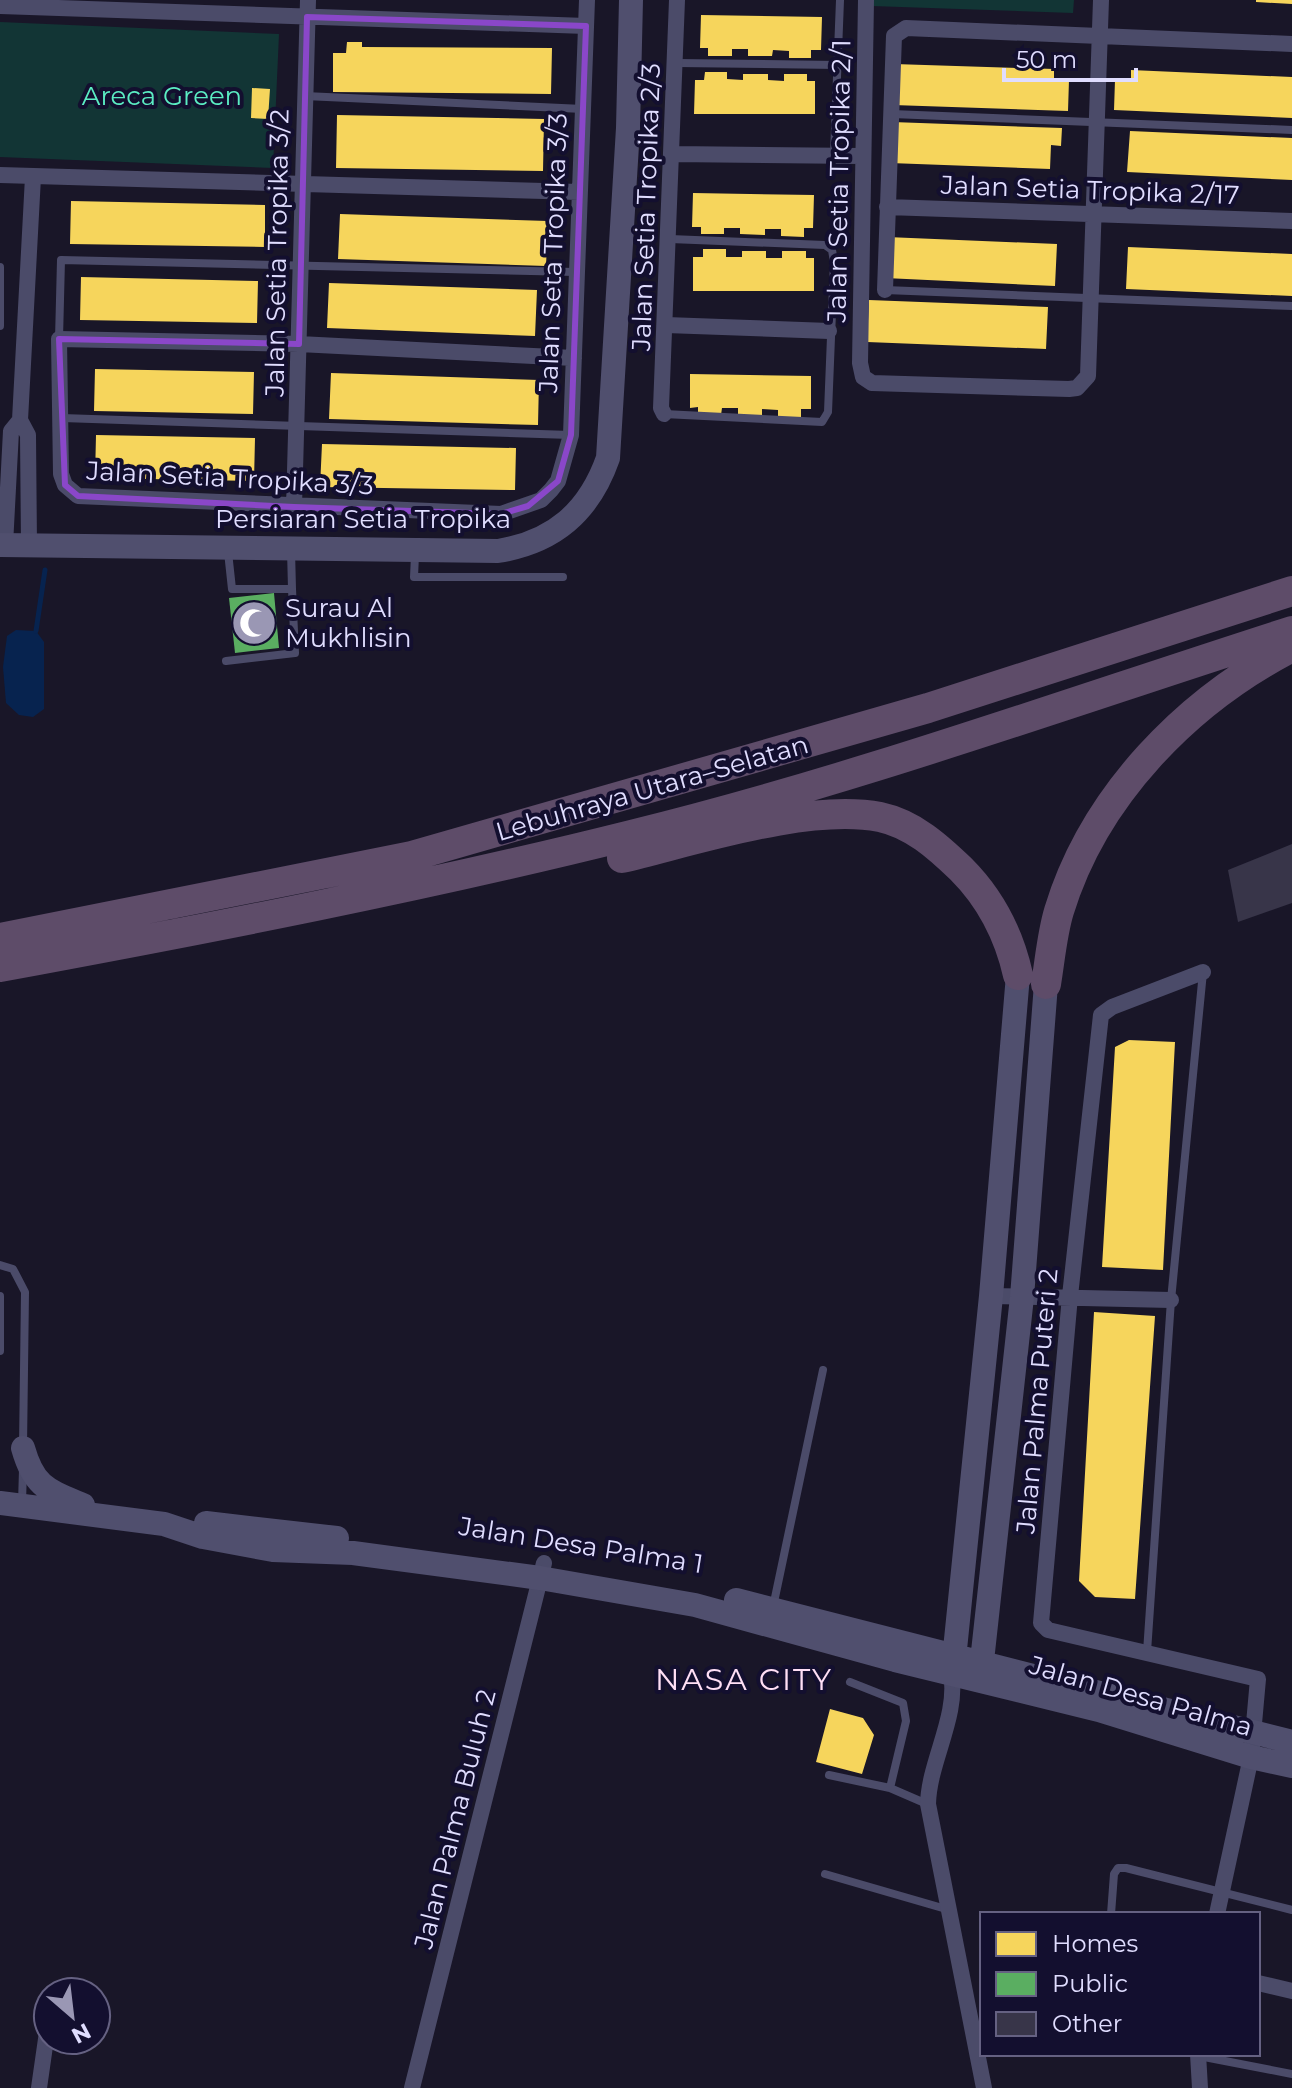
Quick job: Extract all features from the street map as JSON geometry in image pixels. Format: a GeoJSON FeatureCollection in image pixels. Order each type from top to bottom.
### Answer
{"type":"FeatureCollection","features":[{"type":"Feature","properties":{"kind":"highway"},"geometry":{"type":"LineString","coordinates":[[1054,667],[1292,574]]}},
{"type":"Feature","properties":{"kind":"highway","name":"Lebuhraya Utara–Selatan"},"geometry":{"type":"LineString","coordinates":[[0,938],[412,856],[769,755],[1292,591]]}},
{"type":"Feature","properties":{"kind":"highway","name":"Lebuhraya Utara–Selatan"},"geometry":{"type":"LineString","coordinates":[[0,967],[254,920],[648,831],[800,788],[1292,631]]}},
{"type":"Feature","properties":{"kind":"highway"},"geometry":{"type":"LineString","coordinates":[[1032,979],[1091,836],[1130,777],[1182,723],[1227,684],[1292,647]]}},
{"type":"Feature","properties":{"kind":"highway"},"geometry":{"type":"LineString","coordinates":[[254,920],[316,922],[365,916],[800,818],[840,815],[881,818],[930,839],[970,878],[998,918],[1013,952],[1032,979]]}},
{"type":"Feature","properties":{"kind":"street","name":"Jalan Seta Tropika 3/3"},"geometry":{"type":"LineString","coordinates":[[541,500],[558,481],[571,435],[587,0]]}},
{"type":"Feature","properties":{"kind":"street","name":"Persiaran Setia Tropika"},"geometry":{"type":"LineString","coordinates":[[2,545],[498,551],[527,546],[554,533],[572,519],[600,482],[608,458],[628,128],[631,0]]}},
{"type":"Feature","properties":{"kind":"street","name":"Jalan Setia Tropika 2/3"},"geometry":{"type":"LineString","coordinates":[[664,414],[677,0]]}},
{"type":"Feature","properties":{"kind":"street","name":"Jalan Setia Tropika 2/1"},"geometry":{"type":"LineString","coordinates":[[866,0],[861,156],[860,363],[863,377],[872,383],[1069,389],[1084,382],[1088,368],[1091,299]]}},
{"type":"Feature","properties":{"kind":"street"},"geometry":{"type":"LineString","coordinates":[[1091,299],[1101,0]]}},
{"type":"Feature","properties":{"kind":"street"},"geometry":{"type":"LineString","coordinates":[[0,6],[308,8],[586,26]]}},
{"type":"Feature","properties":{"kind":"street","name":"Jalan Setia Tropika 3/2"},"geometry":{"type":"LineString","coordinates":[[294,507],[308,8]]}},
{"type":"Feature","properties":{"kind":"street"},"geometry":{"type":"LineString","coordinates":[[885,290],[894,36],[906,28],[1292,44]]}},
{"type":"Feature","properties":{"kind":"street"},"geometry":{"type":"LineString","coordinates":[[673,154],[861,156]]}},
{"type":"Feature","properties":{"kind":"street"},"geometry":{"type":"LineString","coordinates":[[0,175],[579,192]]}},
{"type":"Feature","properties":{"kind":"street"},"geometry":{"type":"LineString","coordinates":[[29,545],[28,435],[20,420],[33,177]]}},
{"type":"Feature","properties":{"kind":"street","name":"Jalan Setia Tropika 2/17"},"geometry":{"type":"LineString","coordinates":[[887,207],[1292,221]]}},
{"type":"Feature","properties":{"kind":"street"},"geometry":{"type":"LineString","coordinates":[[666,325],[829,331]]}},
{"type":"Feature","properties":{"kind":"street"},"geometry":{"type":"LineString","coordinates":[[59,339],[299,344],[574,358]]}},
{"type":"Feature","properties":{"kind":"street","name":"Jalan Setia Tropika 3/3"},"geometry":{"type":"LineString","coordinates":[[59,339],[61,474],[65,485],[78,496],[501,514],[541,500]]}},
{"type":"Feature","properties":{"kind":"street"},"geometry":{"type":"LineString","coordinates":[[2,545],[11,431],[20,420]]}},
{"type":"Feature","properties":{"kind":"street"},"geometry":{"type":"LineString","coordinates":[[8,484],[29,484]]}},
{"type":"Feature","properties":{"kind":"street","name":"Jalan Palma Puteri 2"},"geometry":{"type":"LineString","coordinates":[[1203,972],[1112,1007],[1101,1015],[1070,1296],[1041,1623],[1048,1630],[1258,1679],[1252,1745]]}},
{"type":"Feature","properties":{"kind":"street"},"geometry":{"type":"LineString","coordinates":[[963,1672],[991,1296],[1032,979]]}},
{"type":"Feature","properties":{"kind":"street"},"geometry":{"type":"LineString","coordinates":[[984,2088],[946,1909],[928,1804],[929,1784],[963,1672],[1022,1297],[1032,979]]}},
{"type":"Feature","properties":{"kind":"street"},"geometry":{"type":"LineString","coordinates":[[991,1296],[1171,1300]]}},
{"type":"Feature","properties":{"kind":"street"},"geometry":{"type":"LineString","coordinates":[[23,1448],[30,1473],[40,1485],[108,1516]]}},
{"type":"Feature","properties":{"kind":"street","name":"Jalan Desa Palma 1"},"geometry":{"type":"LineString","coordinates":[[11,1504],[164,1524],[202,1522],[542,1570],[644,1579],[773,1608],[963,1672]]}},
{"type":"Feature","properties":{"kind":"street","name":"Jalan Desa Palma 1"},"geometry":{"type":"LineString","coordinates":[[542,1570],[963,1672]]}},
{"type":"Feature","properties":{"kind":"street","name":"Jalan Palma Buluh 2"},"geometry":{"type":"LineString","coordinates":[[412,2088],[542,1570]]}},
{"type":"Feature","properties":{"kind":"street","name":"Jalan Desa Palma"},"geometry":{"type":"LineString","coordinates":[[963,1672],[1252,1745],[1292,1766]]}},
{"type":"Feature","properties":{"kind":"street","name":"Jalan Desa Palma"},"geometry":{"type":"LineString","coordinates":[[1252,1745],[1292,1742]]}},
{"type":"Feature","properties":{"kind":"street"},"geometry":{"type":"LineString","coordinates":[[1217,1912],[1252,1745]]}},
{"type":"Feature","properties":{"kind":"street"},"geometry":{"type":"LineString","coordinates":[[1260,1983],[1292,1991]]}},
{"type":"Feature","properties":{"kind":"street"},"geometry":{"type":"LineString","coordinates":[[39,2088],[44,2056]]}},
{"type":"Feature","properties":{"kind":"street"},"geometry":{"type":"LineString","coordinates":[[1198,2056],[1200,2088]]}},
{"type":"Feature","properties":{"kind":"lane"},"geometry":{"type":"LineString","coordinates":[[834,154],[840,0]]}},
{"type":"Feature","properties":{"kind":"lane"},"geometry":{"type":"LineString","coordinates":[[677,63],[839,65]]}},
{"type":"Feature","properties":{"kind":"lane"},"geometry":{"type":"LineString","coordinates":[[305,96],[583,109]]}},
{"type":"Feature","properties":{"kind":"lane"},"geometry":{"type":"LineString","coordinates":[[891,114],[1292,130]]}},
{"type":"Feature","properties":{"kind":"lane"},"geometry":{"type":"LineString","coordinates":[[664,414],[822,422],[828,412],[834,262],[832,250],[825,245],[670,239]]}},
{"type":"Feature","properties":{"kind":"lane"},"geometry":{"type":"LineString","coordinates":[[59,339],[61,260],[576,272]]}},
{"type":"Feature","properties":{"kind":"lane"},"geometry":{"type":"LineString","coordinates":[[0,267],[0,326]]}},
{"type":"Feature","properties":{"kind":"lane"},"geometry":{"type":"LineString","coordinates":[[885,290],[1292,306]]}},
{"type":"Feature","properties":{"kind":"lane"},"geometry":{"type":"LineString","coordinates":[[62,418],[571,435]]}},
{"type":"Feature","properties":{"kind":"lane"},"geometry":{"type":"LineString","coordinates":[[228,547],[232,589],[292,589]]}},
{"type":"Feature","properties":{"kind":"lane"},"geometry":{"type":"LineString","coordinates":[[226,661],[295,653],[291,549]]}},
{"type":"Feature","properties":{"kind":"lane"},"geometry":{"type":"LineString","coordinates":[[415,551],[414,577],[563,577]]}},
{"type":"Feature","properties":{"kind":"lane"},"geometry":{"type":"LineString","coordinates":[[1147,1652],[1171,1300],[1203,972]]}},
{"type":"Feature","properties":{"kind":"lane"},"geometry":{"type":"LineString","coordinates":[[0,1265],[13,1269],[25,1292],[23,1448],[11,1504]]}},
{"type":"Feature","properties":{"kind":"lane"},"geometry":{"type":"LineString","coordinates":[[0,1296],[0,1351]]}},
{"type":"Feature","properties":{"kind":"lane"},"geometry":{"type":"LineString","coordinates":[[773,1608],[823,1370]]}},
{"type":"Feature","properties":{"kind":"lane"},"geometry":{"type":"LineString","coordinates":[[850,1682],[903,1703],[906,1721],[890,1788]]}},
{"type":"Feature","properties":{"kind":"lane"},"geometry":{"type":"LineString","coordinates":[[829,1775],[890,1788],[928,1804]]}},
{"type":"Feature","properties":{"kind":"lane"},"geometry":{"type":"LineString","coordinates":[[1111,1912],[1114,1874],[1118,1868],[1292,1910]]}},
{"type":"Feature","properties":{"kind":"lane"},"geometry":{"type":"LineString","coordinates":[[825,1874],[946,1909]]}},
{"type":"Feature","properties":{"kind":"lane"},"geometry":{"type":"LineString","coordinates":[[1203,2056],[1292,2074]]}},
{"type":"Feature","properties":{"kind":"highlighted area"},"geometry":{"type":"Polygon","coordinates":[[[307,17],[586,26],[571,435],[558,481],[528,506],[501,514],[294,507],[78,496],[65,485],[59,339],[299,344],[307,17]]]}},
{"type":"Feature","properties":{"kind":"green space"},"geometry":{"type":"Polygon","coordinates":[[[873,0],[1074,0],[1073,13],[872,6],[873,0]]]}},
{"type":"Feature","properties":{"kind":"green space","name":"Areca Green"},"geometry":{"type":"Polygon","coordinates":[[[0,22],[279,34],[273,168],[0,157],[0,22]]]}},
{"type":"Feature","properties":{"kind":"water"},"geometry":{"type":"Polygon","coordinates":[[[16,630],[36,631],[44,642],[44,709],[33,717],[19,715],[6,703],[3,667],[7,636],[16,630]]]}},
{"type":"Feature","properties":{"kind":"building: Homes"},"geometry":{"type":"Polygon","coordinates":[[[1292,0],[1292,4],[1256,2],[1292,0]]]}},
{"type":"Feature","properties":{"kind":"building: Homes"},"geometry":{"type":"Polygon","coordinates":[[[701,15],[822,17],[821,50],[811,50],[811,58],[789,58],[789,51],[773,50],[772,56],[748,56],[748,49],[732,49],[732,56],[708,56],[708,48],[700,48],[701,15]]]}},
{"type":"Feature","properties":{"kind":"building: Homes"},"geometry":{"type":"Polygon","coordinates":[[[347,42],[362,42],[362,47],[552,48],[551,94],[333,92],[333,53],[346,53],[347,42]]]}},
{"type":"Feature","properties":{"kind":"building: Homes"},"geometry":{"type":"Polygon","coordinates":[[[894,64],[1054,69],[1054,80],[1069,80],[1068,111],[893,105],[894,64]]]}},
{"type":"Feature","properties":{"kind":"building: Homes"},"geometry":{"type":"Polygon","coordinates":[[[1131,70],[1292,77],[1292,118],[1114,110],[1115,80],[1131,81],[1131,70]]]}},
{"type":"Feature","properties":{"kind":"building: Homes"},"geometry":{"type":"Polygon","coordinates":[[[705,72],[727,72],[727,79],[743,80],[743,74],[768,74],[768,80],[784,81],[784,74],[807,74],[807,81],[815,81],[815,114],[694,114],[695,80],[704,80],[705,72]]]}},
{"type":"Feature","properties":{"kind":"building: Homes"},"geometry":{"type":"Polygon","coordinates":[[[252,88],[270,89],[268,119],[251,118],[252,88]]]}},
{"type":"Feature","properties":{"kind":"building: Homes"},"geometry":{"type":"Polygon","coordinates":[[[337,115],[544,119],[543,171],[336,168],[337,115]]]}},
{"type":"Feature","properties":{"kind":"building: Homes"},"geometry":{"type":"Polygon","coordinates":[[[892,122],[1062,128],[1061,146],[1051,145],[1050,169],[890,163],[892,122]]]}},
{"type":"Feature","properties":{"kind":"building: Homes"},"geometry":{"type":"Polygon","coordinates":[[[1130,131],[1292,138],[1292,180],[1127,172],[1130,131]]]}},
{"type":"Feature","properties":{"kind":"building: Homes"},"geometry":{"type":"Polygon","coordinates":[[[693,193],[814,195],[813,228],[804,228],[804,237],[781,236],[781,229],[765,229],[765,235],[740,234],[740,228],[724,228],[724,234],[701,234],[701,227],[692,227],[693,193]]]}},
{"type":"Feature","properties":{"kind":"building: Homes"},"geometry":{"type":"Polygon","coordinates":[[[71,201],[265,205],[265,247],[70,244],[71,201]]]}},
{"type":"Feature","properties":{"kind":"building: Homes"},"geometry":{"type":"Polygon","coordinates":[[[340,214],[548,221],[546,266],[338,259],[340,214]]]}},
{"type":"Feature","properties":{"kind":"building: Homes"},"geometry":{"type":"Polygon","coordinates":[[[887,237],[1057,244],[1055,286],[885,278],[887,237]]]}},
{"type":"Feature","properties":{"kind":"building: Homes"},"geometry":{"type":"Polygon","coordinates":[[[1128,247],[1292,254],[1292,296],[1126,289],[1128,247]]]}},
{"type":"Feature","properties":{"kind":"building: Homes"},"geometry":{"type":"Polygon","coordinates":[[[703,249],[726,249],[726,257],[742,257],[742,251],[766,251],[766,258],[782,258],[782,251],[806,251],[806,258],[814,258],[814,291],[693,291],[693,257],[703,257],[703,249]]]}},
{"type":"Feature","properties":{"kind":"building: Homes"},"geometry":{"type":"Polygon","coordinates":[[[81,277],[258,281],[257,323],[80,320],[81,277]]]}},
{"type":"Feature","properties":{"kind":"building: Homes"},"geometry":{"type":"Polygon","coordinates":[[[329,283],[537,290],[535,336],[327,328],[329,283]]]}},
{"type":"Feature","properties":{"kind":"building: Homes"},"geometry":{"type":"Polygon","coordinates":[[[869,300],[1048,307],[1046,349],[867,342],[869,300]]]}},
{"type":"Feature","properties":{"kind":"building: Homes"},"geometry":{"type":"Polygon","coordinates":[[[95,369],[254,372],[253,414],[94,411],[95,369]]]}},
{"type":"Feature","properties":{"kind":"building: Homes"},"geometry":{"type":"Polygon","coordinates":[[[331,373],[539,380],[538,425],[329,419],[331,373]]]}},
{"type":"Feature","properties":{"kind":"building: Homes"},"geometry":{"type":"Polygon","coordinates":[[[690,374],[811,376],[811,409],[801,409],[801,418],[778,417],[778,410],[762,409],[762,415],[738,415],[738,408],[722,408],[721,415],[698,415],[698,407],[690,408],[690,374]]]}},
{"type":"Feature","properties":{"kind":"building: Homes"},"geometry":{"type":"Polygon","coordinates":[[[96,435],[255,438],[254,481],[95,478],[96,435]]]}},
{"type":"Feature","properties":{"kind":"building: Homes"},"geometry":{"type":"Polygon","coordinates":[[[322,444],[516,448],[515,490],[320,487],[322,444]]]}},
{"type":"Feature","properties":{"kind":"building: Homes"},"geometry":{"type":"Polygon","coordinates":[[[1129,1040],[1175,1042],[1163,1270],[1102,1267],[1115,1047],[1129,1040]]]}},
{"type":"Feature","properties":{"kind":"building: Homes"},"geometry":{"type":"Polygon","coordinates":[[[1094,1312],[1155,1316],[1135,1599],[1095,1597],[1079,1581],[1094,1312]]]}},
{"type":"Feature","properties":{"kind":"building: Homes"},"geometry":{"type":"Polygon","coordinates":[[[830,1709],[863,1718],[874,1735],[862,1774],[816,1762],[830,1709]]]}},
{"type":"Feature","properties":{"kind":"building: Public","name":"Surau Al Mukhlisin"},"geometry":{"type":"Polygon","coordinates":[[[274,593],[279,648],[235,653],[229,598],[274,593]]]}},
{"type":"Feature","properties":{"kind":"building: Other"},"geometry":{"type":"Polygon","coordinates":[[[1292,844],[1292,903],[1238,922],[1228,870],[1292,844]]]}},
{"type":"Feature","properties":{"kind":"waterway"},"geometry":{"type":"LineString","coordinates":[[36,631],[45,570]]}},
{"type":"Feature","properties":{"kind":"place","name":"Surau Al Mukhlisin"},"geometry":{"type":"Point","coordinates":[254,623]}},
{"type":"Feature","properties":{"kind":"district","name":"NASA CITY"},"geometry":{"type":"Point","coordinates":[744,1679]}}]}
